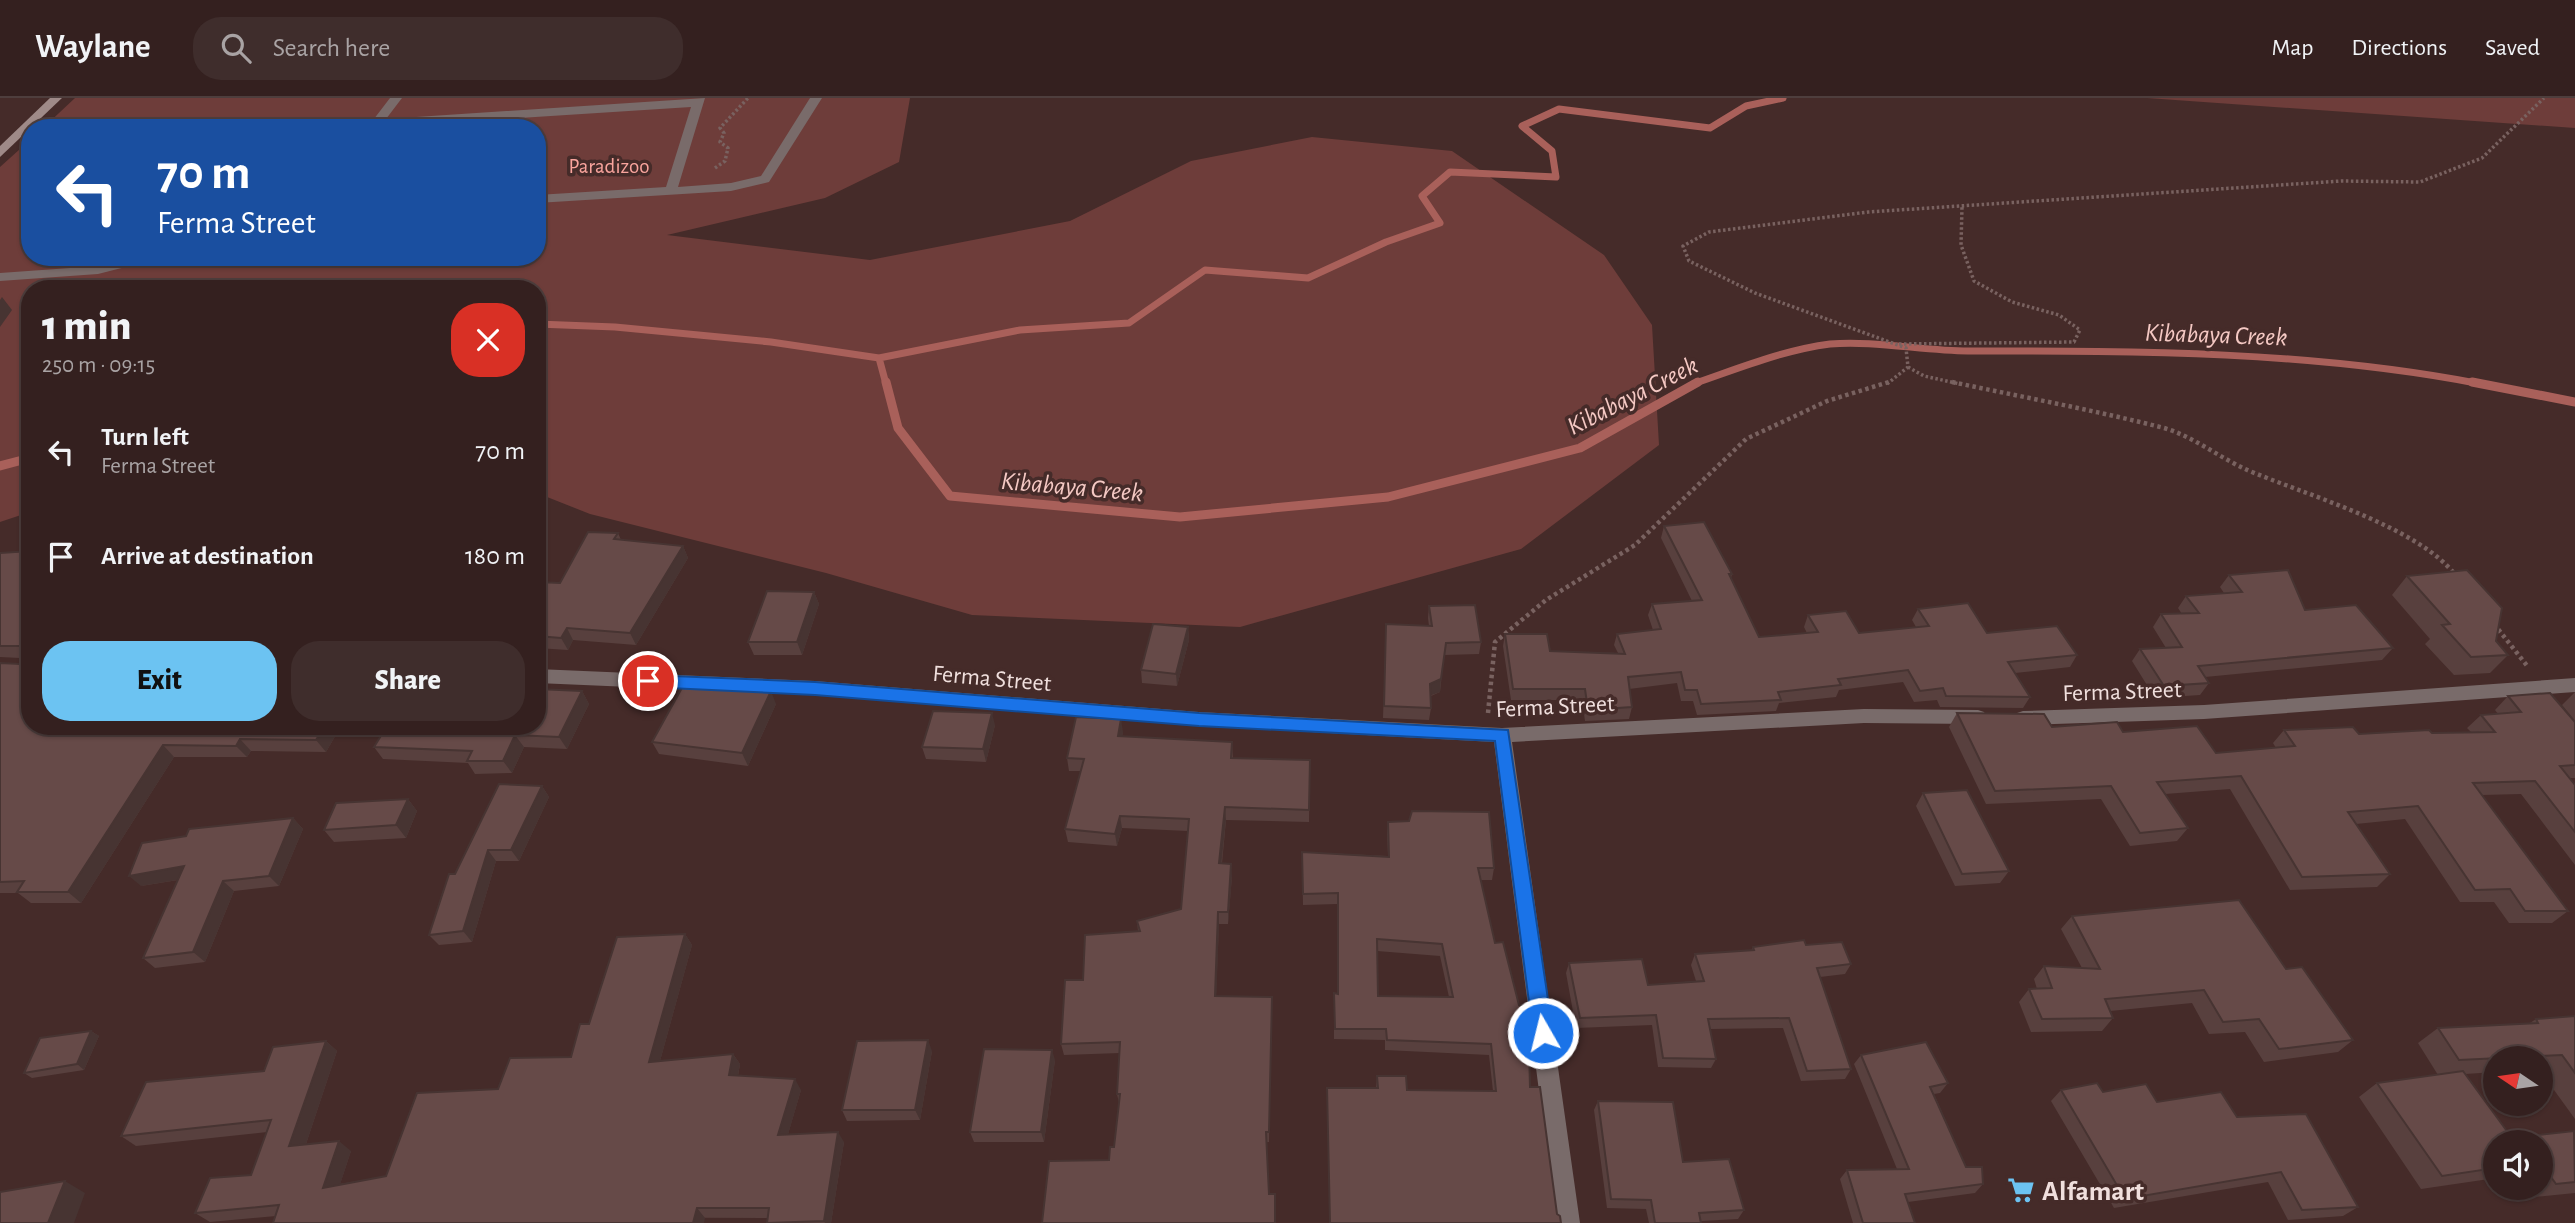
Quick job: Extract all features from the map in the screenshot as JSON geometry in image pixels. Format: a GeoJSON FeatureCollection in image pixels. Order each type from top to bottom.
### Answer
{"type":"FeatureCollection","features":[{"type":"Feature","properties":{"kind":"main road"},"geometry":{"type":"LineString","coordinates":[[35,119],[56,98]]}},
{"type":"Feature","properties":{"kind":"main road"},"geometry":{"type":"LineString","coordinates":[[0,153],[21,132]]}},
{"type":"Feature","properties":{"kind":"street"},"geometry":{"type":"LineString","coordinates":[[379,119],[396,98]]}},
{"type":"Feature","properties":{"kind":"street"},"geometry":{"type":"LineString","coordinates":[[546,198],[708,188],[765,179],[816,98]]}},
{"type":"Feature","properties":{"kind":"street"},"geometry":{"type":"LineString","coordinates":[[452,119],[698,100],[671,190]]}},
{"type":"Feature","properties":{"kind":"street"},"geometry":{"type":"LineString","coordinates":[[0,277],[91,266]]}},
{"type":"Feature","properties":{"kind":"street","name":"Ferma Street"},"geometry":{"type":"LineString","coordinates":[[546,676],[815,688],[1199,719],[1495,734],[1864,716],[2040,718],[2204,712],[2575,685]]}},
{"type":"Feature","properties":{"kind":"street"},"geometry":{"type":"LineString","coordinates":[[2540,688],[2551,708]]}},
{"type":"Feature","properties":{"kind":"street"},"geometry":{"type":"LineString","coordinates":[[1495,734],[1568,1223]]}},
{"type":"Feature","properties":{"kind":"path"},"geometry":{"type":"LineString","coordinates":[[708,188],[710,174],[725,160],[728,148],[720,142],[724,133],[720,128],[740,108],[741,101],[748,98]]}},
{"type":"Feature","properties":{"kind":"path"},"geometry":{"type":"LineString","coordinates":[[1908,367],[1906,348],[1755,293],[1689,261],[1683,246],[1709,232],[1868,212],[2341,181],[2420,182],[2482,158],[2544,98]]}},
{"type":"Feature","properties":{"kind":"path"},"geometry":{"type":"LineString","coordinates":[[1897,344],[2074,342],[2080,330],[2059,316],[2012,302],[1974,281],[1961,245],[1962,207]]}},
{"type":"Feature","properties":{"kind":"path"},"geometry":{"type":"LineString","coordinates":[[1908,367],[1924,376],[2168,429],[2246,469],[2330,500],[2413,542],[2450,568],[2458,579]]}},
{"type":"Feature","properties":{"kind":"path"},"geometry":{"type":"LineString","coordinates":[[1495,734],[1495,642],[1546,600],[1635,545],[1746,439],[1827,401],[1884,386],[1908,367]]}},
{"type":"Feature","properties":{"kind":"path"},"geometry":{"type":"LineString","coordinates":[[2493,622],[2540,688]]}},
{"type":"Feature","properties":{"kind":"green space","name":"Paradizoo"},"geometry":{"type":"Polygon","coordinates":[[[75,98],[910,98],[899,162],[825,198],[667,235],[870,260],[1070,221],[1191,161],[1312,137],[1452,151],[1604,255],[1652,325],[1659,445],[1521,549],[1240,627],[972,615],[826,573],[590,514],[546,497],[546,280],[21,280],[21,515],[0,522],[0,167],[21,148],[21,266],[546,266],[546,119],[53,119],[75,98]]]}},
{"type":"Feature","properties":{"kind":"green space"},"geometry":{"type":"Polygon","coordinates":[[[2147,98],[2575,98],[2575,128],[2147,98]]]}},
{"type":"Feature","properties":{"kind":"building"},"geometry":{"type":"Polygon","coordinates":[[[1704,522],[1732,574],[1729,574],[1759,637],[1818,632],[1808,615],[1846,611],[1859,633],[1929,626],[1918,609],[1968,603],[1987,633],[2057,626],[2077,655],[2008,662],[2030,697],[1946,696],[1943,688],[1920,691],[1908,670],[1838,679],[1841,685],[1778,692],[1781,700],[1701,704],[1697,690],[1685,690],[1681,672],[1628,677],[1632,707],[1588,710],[1585,689],[1513,689],[1505,634],[1547,634],[1550,651],[1625,654],[1617,634],[1661,629],[1652,604],[1702,600],[1664,526],[1704,522]]]}},
{"type":"Feature","properties":{"kind":"building"},"geometry":{"type":"Polygon","coordinates":[[[588,532],[618,533],[614,539],[683,546],[630,633],[567,628],[561,638],[546,637],[546,582],[560,583],[588,532]]]}},
{"type":"Feature","properties":{"kind":"building"},"geometry":{"type":"Polygon","coordinates":[[[21,552],[21,735],[319,735],[316,740],[240,739],[236,746],[163,745],[68,892],[17,892],[24,881],[0,882],[0,663],[20,664],[20,646],[0,646],[0,553],[21,552]]]}},
{"type":"Feature","properties":{"kind":"building"},"geometry":{"type":"Polygon","coordinates":[[[2288,570],[2305,610],[2356,605],[2393,648],[2198,666],[2209,683],[2164,686],[2140,649],[2182,647],[2161,614],[2199,613],[2186,596],[2242,592],[2229,575],[2288,570]]]}},
{"type":"Feature","properties":{"kind":"building"},"geometry":{"type":"Polygon","coordinates":[[[2467,570],[2502,608],[2496,641],[2508,655],[2471,657],[2442,625],[2450,624],[2407,576],[2467,570]]]}},
{"type":"Feature","properties":{"kind":"building"},"geometry":{"type":"Polygon","coordinates":[[[767,591],[814,592],[797,642],[748,642],[767,591]]]}},
{"type":"Feature","properties":{"kind":"building"},"geometry":{"type":"Polygon","coordinates":[[[1475,605],[1481,642],[1446,643],[1441,679],[1430,684],[1431,708],[1384,706],[1386,624],[1432,626],[1429,606],[1475,605]]]}},
{"type":"Feature","properties":{"kind":"building"},"geometry":{"type":"Polygon","coordinates":[[[1153,624],[1188,627],[1176,674],[1141,670],[1153,624]]]}},
{"type":"Feature","properties":{"kind":"building"},"geometry":{"type":"Polygon","coordinates":[[[683,686],[771,691],[742,753],[652,742],[683,686]]]}},
{"type":"Feature","properties":{"kind":"building"},"geometry":{"type":"Polygon","coordinates":[[[546,689],[582,691],[559,737],[515,735],[546,735],[546,689]]]}},
{"type":"Feature","properties":{"kind":"building"},"geometry":{"type":"Polygon","coordinates":[[[2550,693],[2575,722],[2575,765],[2560,766],[2575,785],[2575,832],[2535,781],[2473,783],[2568,911],[2525,911],[2510,889],[2475,890],[2418,806],[2348,812],[2390,874],[2302,877],[2241,776],[2157,782],[2188,828],[2140,833],[2111,786],[1995,791],[1957,713],[2044,714],[2052,727],[2117,722],[2123,732],[2197,726],[2216,753],[2295,746],[2284,730],[2353,727],[2359,734],[2429,730],[2432,733],[2495,732],[2481,715],[2521,712],[2508,696],[2550,693]]]}},
{"type":"Feature","properties":{"kind":"building"},"geometry":{"type":"Polygon","coordinates":[[[933,711],[992,713],[983,749],[922,747],[933,711]]]}},
{"type":"Feature","properties":{"kind":"building"},"geometry":{"type":"Polygon","coordinates":[[[1076,717],[1121,719],[1118,736],[1232,742],[1231,758],[1310,760],[1309,810],[1225,807],[1219,863],[1231,864],[1228,912],[1218,912],[1215,996],[1272,997],[1269,1132],[1266,1132],[1269,1194],[1275,1194],[1275,1223],[1042,1223],[1049,1161],[1109,1160],[1110,1147],[1114,1147],[1120,1094],[1117,1094],[1120,1042],[1061,1044],[1065,980],[1083,980],[1085,935],[1140,931],[1137,921],[1181,909],[1189,819],[1120,816],[1115,834],[1065,829],[1084,759],[1067,758],[1076,717]]]}},
{"type":"Feature","properties":{"kind":"building"},"geometry":{"type":"Polygon","coordinates":[[[381,735],[515,735],[503,761],[467,761],[472,751],[374,747],[381,735]]]}},
{"type":"Feature","properties":{"kind":"building"},"geometry":{"type":"Polygon","coordinates":[[[499,784],[542,786],[511,850],[488,850],[463,931],[429,935],[449,874],[455,874],[499,784]]]}},
{"type":"Feature","properties":{"kind":"building"},"geometry":{"type":"Polygon","coordinates":[[[1967,790],[2009,871],[1962,874],[1923,793],[1967,790]]]}},
{"type":"Feature","properties":{"kind":"building"},"geometry":{"type":"Polygon","coordinates":[[[408,799],[396,825],[324,830],[336,803],[408,799]]]}},
{"type":"Feature","properties":{"kind":"building"},"geometry":{"type":"Polygon","coordinates":[[[1412,811],[1489,812],[1494,868],[1478,868],[1495,943],[1503,942],[1519,1005],[1528,1006],[1530,1087],[1540,1087],[1557,1214],[1561,1223],[1330,1223],[1327,1088],[1378,1088],[1377,1076],[1406,1076],[1407,1090],[1496,1091],[1491,1044],[1387,1040],[1386,1029],[1335,1029],[1334,993],[1338,994],[1338,893],[1303,894],[1302,852],[1389,857],[1388,822],[1409,821],[1412,811]],[[1377,939],[1378,996],[1453,997],[1442,944],[1377,939]]]}},
{"type":"Feature","properties":{"kind":"building"},"geometry":{"type":"Polygon","coordinates":[[[293,818],[269,876],[223,881],[193,952],[143,958],[184,866],[129,876],[142,843],[186,836],[189,829],[293,818]]]}},
{"type":"Feature","properties":{"kind":"building"},"geometry":{"type":"Polygon","coordinates":[[[2239,900],[2286,969],[2302,967],[2353,1040],[2279,1049],[2259,1019],[2223,1022],[2204,990],[2105,999],[2113,1018],[2042,1019],[2029,989],[2052,988],[2044,966],[2100,969],[2072,916],[2239,900]]]}},
{"type":"Feature","properties":{"kind":"building"},"geometry":{"type":"Polygon","coordinates":[[[685,934],[649,1062],[733,1054],[729,1075],[795,1079],[778,1135],[838,1132],[824,1221],[767,1223],[769,1208],[697,1208],[693,1223],[273,1223],[279,1205],[195,1213],[210,1178],[251,1175],[271,1120],[121,1136],[146,1082],[264,1071],[273,1047],[326,1041],[289,1146],[339,1141],[323,1188],[386,1176],[417,1093],[498,1089],[510,1058],[571,1057],[580,1024],[589,1024],[617,937],[685,934]]]}},
{"type":"Feature","properties":{"kind":"building"},"geometry":{"type":"Polygon","coordinates":[[[1804,940],[1806,945],[1842,942],[1851,964],[1817,968],[1851,1069],[1807,1071],[1789,1018],[1708,1019],[1716,1059],[1663,1058],[1656,1015],[1580,1018],[1569,963],[1642,959],[1648,985],[1704,981],[1695,954],[1754,950],[1753,947],[1804,940]]]}},
{"type":"Feature","properties":{"kind":"building"},"geometry":{"type":"Polygon","coordinates":[[[2575,1016],[2575,1073],[2562,1055],[2553,1055],[2553,1046],[2483,1046],[2483,1059],[2459,1060],[2438,1028],[2538,1023],[2536,1019],[2575,1016]]]}},
{"type":"Feature","properties":{"kind":"building"},"geometry":{"type":"Polygon","coordinates":[[[91,1031],[77,1064],[24,1073],[40,1038],[91,1031]]]}},
{"type":"Feature","properties":{"kind":"building"},"geometry":{"type":"Polygon","coordinates":[[[928,1040],[915,1110],[842,1110],[857,1041],[928,1040]]]}},
{"type":"Feature","properties":{"kind":"building"},"geometry":{"type":"Polygon","coordinates":[[[1926,1042],[1948,1083],[1930,1087],[1966,1167],[1982,1167],[1983,1184],[1905,1194],[1915,1223],[1863,1223],[1847,1170],[1909,1169],[1861,1055],[1926,1042]]]}},
{"type":"Feature","properties":{"kind":"building"},"geometry":{"type":"Polygon","coordinates":[[[984,1049],[1052,1050],[1041,1132],[970,1132],[984,1049]]]}},
{"type":"Feature","properties":{"kind":"building"},"geometry":{"type":"Polygon","coordinates":[[[2463,1071],[2483,1098],[2483,1116],[2496,1116],[2506,1130],[2483,1130],[2483,1170],[2442,1176],[2377,1083],[2463,1071]]]}},
{"type":"Feature","properties":{"kind":"building"},"geometry":{"type":"Polygon","coordinates":[[[2097,1083],[2103,1092],[2146,1084],[2157,1102],[2221,1092],[2237,1117],[2306,1114],[2358,1207],[2302,1210],[2281,1172],[2125,1199],[2061,1090],[2097,1083]]]}},
{"type":"Feature","properties":{"kind":"building"},"geometry":{"type":"Polygon","coordinates":[[[1598,1101],[1673,1102],[1683,1162],[1729,1159],[1744,1210],[1699,1213],[1701,1223],[1655,1223],[1651,1200],[1611,1199],[1598,1101]]]}},
{"type":"Feature","properties":{"kind":"building"},"geometry":{"type":"Polygon","coordinates":[[[2574,1131],[2575,1182],[2556,1184],[2553,1180],[2553,1133],[2574,1131]]]}},
{"type":"Feature","properties":{"kind":"building"},"geometry":{"type":"Polygon","coordinates":[[[65,1181],[48,1223],[0,1223],[0,1192],[65,1181]]]}},
{"type":"Feature","properties":{"kind":"waterway","name":"Kibabaya Creek"},"geometry":{"type":"LineString","coordinates":[[879,358],[1020,330],[1129,323],[1205,270],[1308,278],[1386,242],[1440,223],[1422,196],[1450,172],[1556,177],[1552,151],[1522,126],[1559,109],[1710,128],[1746,106],[1783,98]]}},
{"type":"Feature","properties":{"kind":"waterway","name":"Kibabaya Creek"},"geometry":{"type":"LineString","coordinates":[[546,324],[615,327],[771,342],[879,358]]}},
{"type":"Feature","properties":{"kind":"waterway","name":"Kibabaya Creek"},"geometry":{"type":"LineString","coordinates":[[1697,383],[1795,351],[1846,343],[1951,351],[2162,353],[2290,359],[2417,373],[2481,384]]}},
{"type":"Feature","properties":{"kind":"waterway","name":"Kibabaya Creek"},"geometry":{"type":"LineString","coordinates":[[879,358],[886,384]]}},
{"type":"Feature","properties":{"kind":"waterway","name":"Kibabaya Creek"},"geometry":{"type":"LineString","coordinates":[[886,382],[898,428],[950,496],[1180,517],[1388,497],[1580,448],[1697,383]]}},
{"type":"Feature","properties":{"kind":"waterway","name":"Kibabaya Creek"},"geometry":{"type":"LineString","coordinates":[[2472,382],[2575,402]]}},
{"type":"Feature","properties":{"kind":"waterway","name":"Kibabaya Creek"},"geometry":{"type":"LineString","coordinates":[[0,466],[21,460]]}},
{"type":"Feature","properties":{"kind":"place","name":"Alfamart"},"geometry":{"type":"Point","coordinates":[2021,1190]}},
{"type":"Feature","properties":{"kind":"route"},"geometry":{"type":"LineString","coordinates":[[648,681],[815,688],[1199,719],[1502,735],[1543,1033]]}}]}
